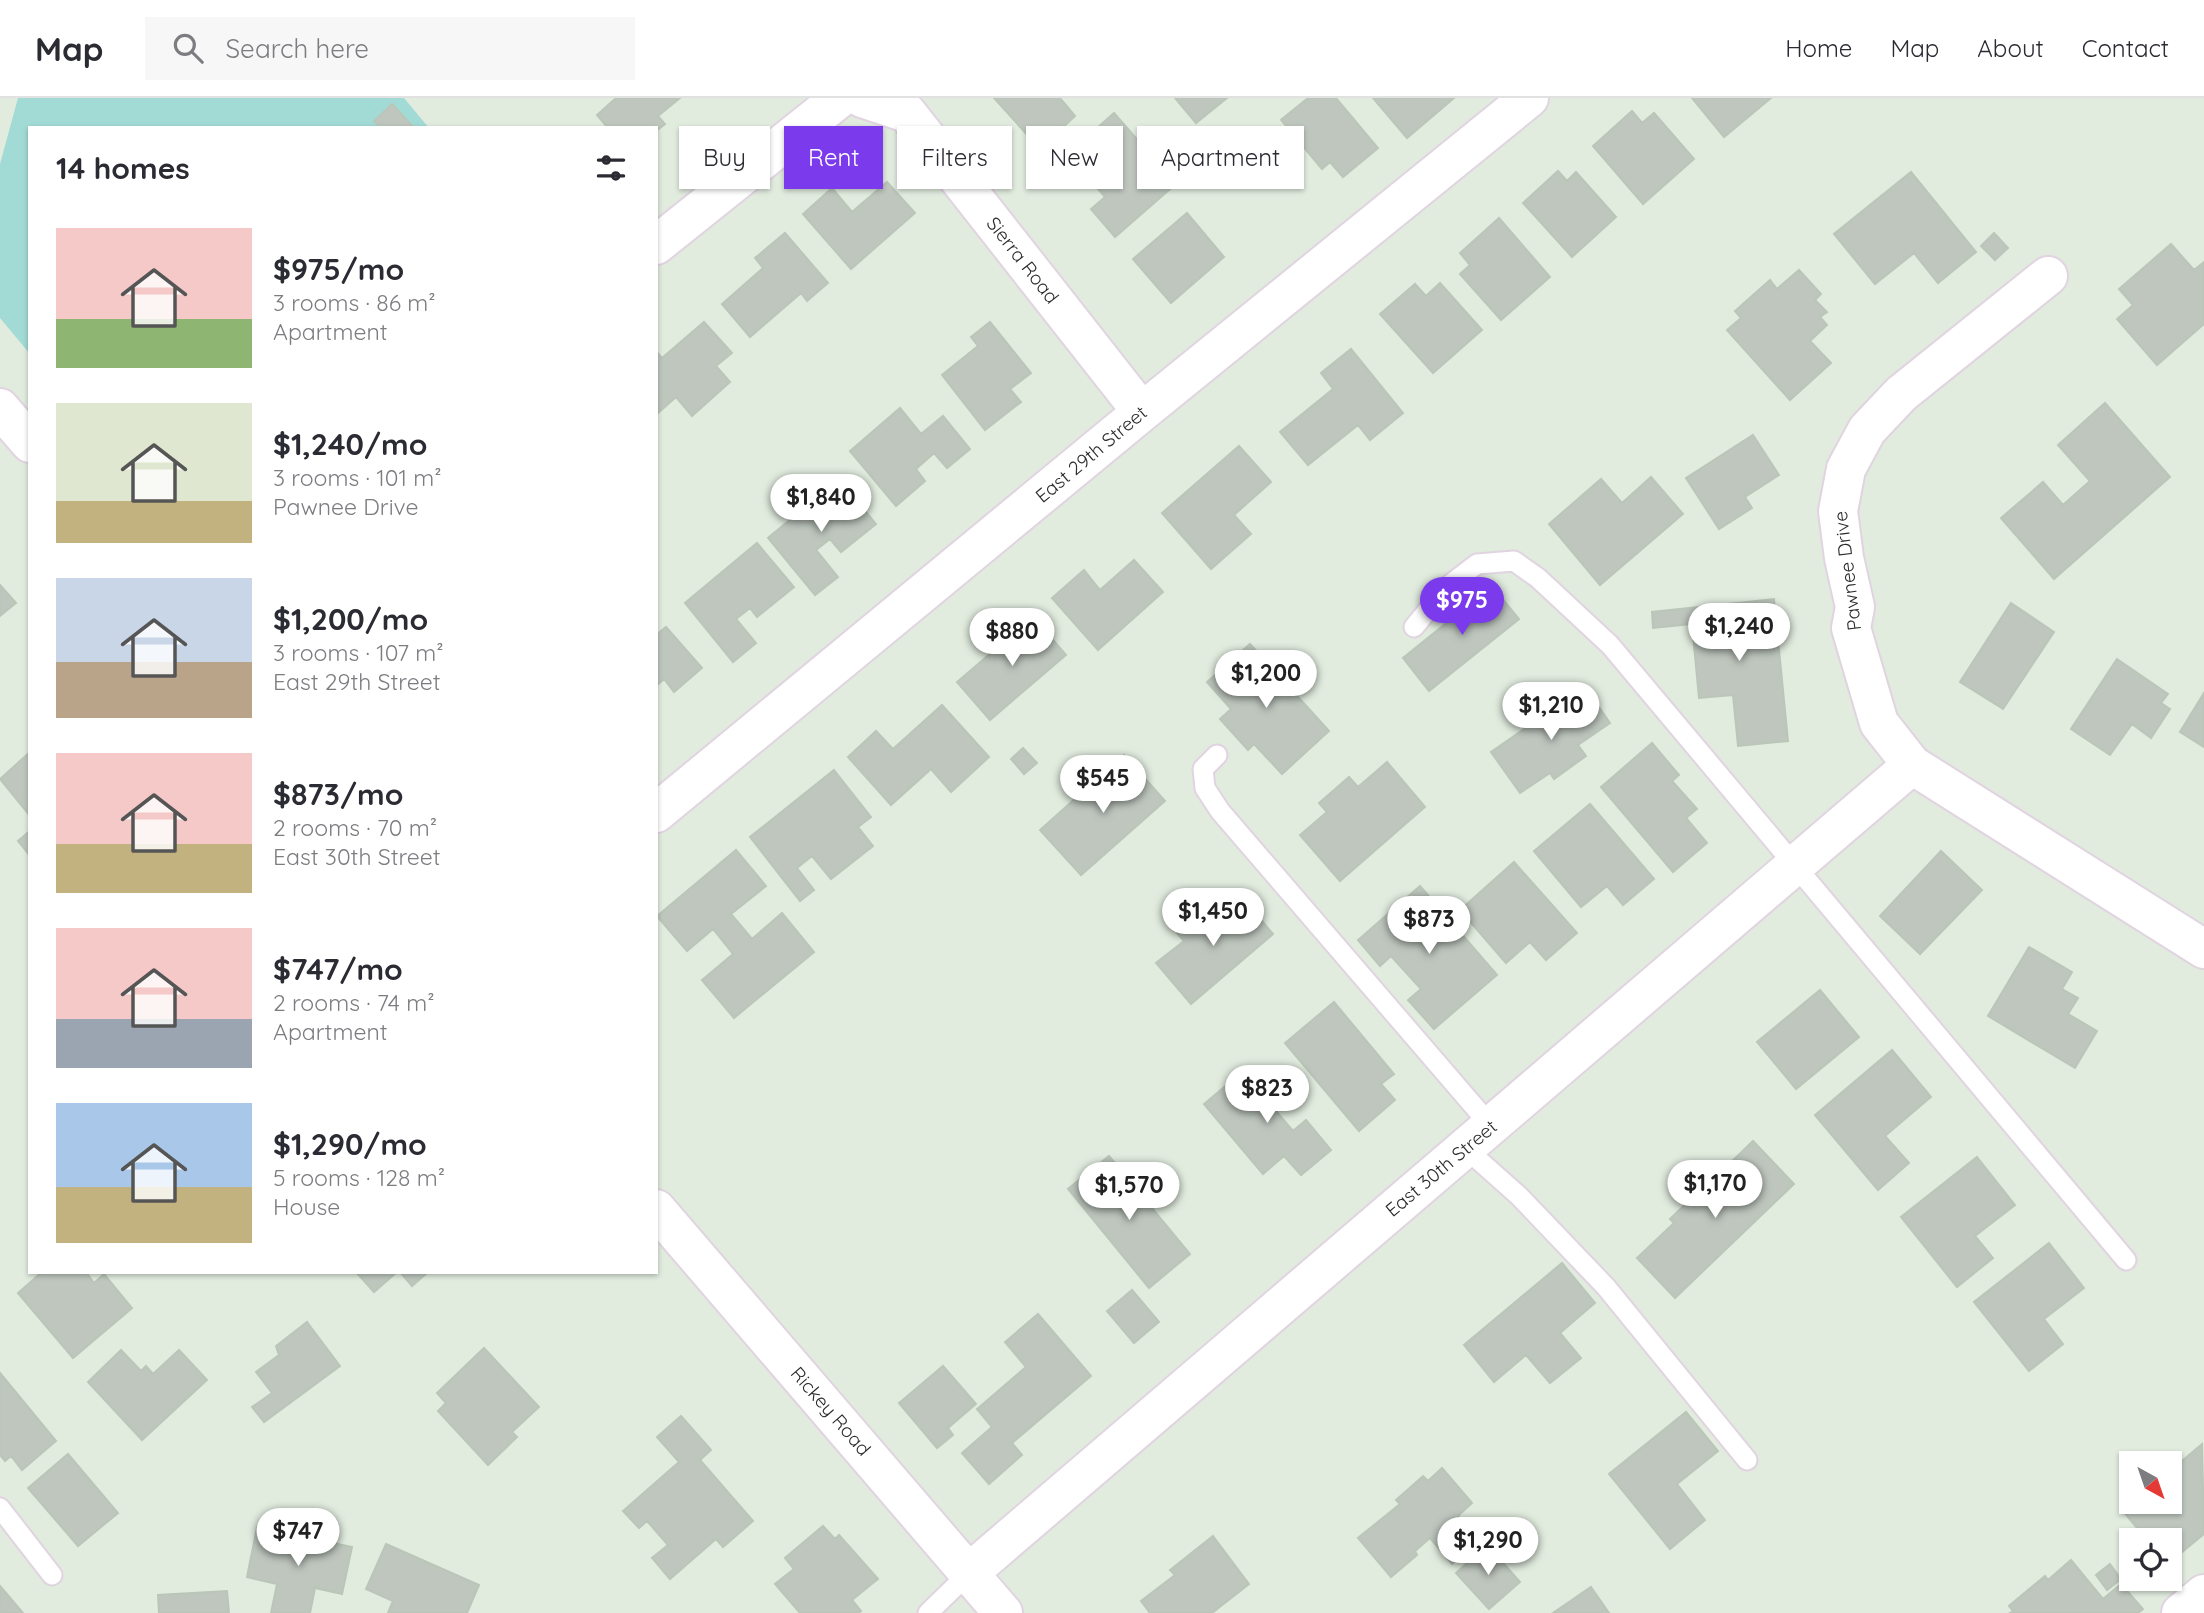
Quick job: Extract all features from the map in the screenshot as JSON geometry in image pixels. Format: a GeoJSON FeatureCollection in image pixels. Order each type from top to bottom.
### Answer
{"type":"FeatureCollection","features":[{"type":"Feature","properties":{"kind":"street"},"geometry":{"type":"LineString","coordinates":[[658,243],[840,98]]}},
{"type":"Feature","properties":{"kind":"street","name":"Sierra Road"},"geometry":{"type":"LineString","coordinates":[[862,98],[907,113],[1142,412]]}},
{"type":"Feature","properties":{"kind":"street","name":"East 29th Street"},"geometry":{"type":"LineString","coordinates":[[658,811],[1142,412],[1529,98]]}},
{"type":"Feature","properties":{"kind":"street","name":"Pawnee Drive"},"geometry":{"type":"LineString","coordinates":[[2048,276],[1900,394],[1867,430],[1846,469],[1839,511],[1844,558],[1855,607],[1851,628],[1879,723],[1912,765],[2204,949]]}},
{"type":"Feature","properties":{"kind":"street"},"geometry":{"type":"LineString","coordinates":[[0,408],[28,441]]}},
{"type":"Feature","properties":{"kind":"street","name":"East 30th Street"},"geometry":{"type":"LineString","coordinates":[[970,1572],[1912,765]]}},
{"type":"Feature","properties":{"kind":"street","name":"Rickey Road"},"geometry":{"type":"LineString","coordinates":[[658,1211],[1003,1613]]}},
{"type":"Feature","properties":{"kind":"street"},"geometry":{"type":"LineString","coordinates":[[2181,1613],[2204,1594]]}},
{"type":"Feature","properties":{"kind":"lane"},"geometry":{"type":"LineString","coordinates":[[1414,627],[1447,587],[1478,564],[1514,561],[1538,578],[1610,645],[2126,1260]]}},
{"type":"Feature","properties":{"kind":"lane"},"geometry":{"type":"LineString","coordinates":[[1217,755],[1203,769],[1205,788],[1220,811],[1478,1137],[1519,1196],[1606,1287],[1747,1460]]}},
{"type":"Feature","properties":{"kind":"lane"},"geometry":{"type":"LineString","coordinates":[[0,1508],[52,1575]]}},
{"type":"Feature","properties":{"kind":"lane"},"geometry":{"type":"LineString","coordinates":[[928,1613],[970,1572]]}},
{"type":"Feature","properties":{"kind":"shaded area"},"geometry":{"type":"Polygon","coordinates":[[[18,98],[404,98],[427,126],[28,126],[28,352],[0,318],[0,164],[18,98]]]}},
{"type":"Feature","properties":{"kind":"building"},"geometry":{"type":"Polygon","coordinates":[[[616,98],[680,98],[658,116],[665,124],[658,129],[658,126],[606,126],[597,115],[616,98]]]}},
{"type":"Feature","properties":{"kind":"building"},"geometry":{"type":"Polygon","coordinates":[[[994,98],[1060,98],[1075,116],[1064,126],[1026,126],[1026,133],[994,98]]]}},
{"type":"Feature","properties":{"kind":"building"},"geometry":{"type":"Polygon","coordinates":[[[1175,98],[1227,98],[1196,123],[1175,98]]]}},
{"type":"Feature","properties":{"kind":"building"},"geometry":{"type":"Polygon","coordinates":[[[1308,98],[1336,98],[1378,148],[1343,177],[1330,162],[1322,169],[1304,147],[1304,126],[1286,126],[1281,120],[1308,98]]]}},
{"type":"Feature","properties":{"kind":"building"},"geometry":{"type":"Polygon","coordinates":[[[1373,98],[1454,98],[1407,138],[1373,98]]]}},
{"type":"Feature","properties":{"kind":"building"},"geometry":{"type":"Polygon","coordinates":[[[1692,98],[1771,98],[1724,137],[1692,98]]]}},
{"type":"Feature","properties":{"kind":"building"},"geometry":{"type":"Polygon","coordinates":[[[392,104],[412,126],[379,126],[374,121],[392,104]]]}},
{"type":"Feature","properties":{"kind":"building"},"geometry":{"type":"Polygon","coordinates":[[[1632,111],[1642,123],[1654,113],[1694,159],[1643,204],[1593,146],[1632,111]]]}},
{"type":"Feature","properties":{"kind":"building"},"geometry":{"type":"Polygon","coordinates":[[[1114,113],[1137,139],[1137,189],[1170,189],[1115,237],[1091,209],[1105,197],[1098,189],[1123,189],[1123,126],[1099,126],[1114,113]]]}},
{"type":"Feature","properties":{"kind":"building"},"geometry":{"type":"Polygon","coordinates":[[[1558,171],[1567,181],[1576,172],[1616,217],[1572,257],[1523,203],[1558,171]]]}},
{"type":"Feature","properties":{"kind":"building"},"geometry":{"type":"Polygon","coordinates":[[[1911,172],[1976,252],[1938,283],[1914,253],[1875,284],[1834,234],[1911,172]]]}},
{"type":"Feature","properties":{"kind":"building"},"geometry":{"type":"Polygon","coordinates":[[[887,182],[915,213],[851,269],[803,214],[831,189],[852,212],[879,189],[883,189],[887,182]]]}},
{"type":"Feature","properties":{"kind":"building"},"geometry":{"type":"Polygon","coordinates":[[[1187,213],[1224,257],[1171,303],[1133,259],[1187,213]]]}},
{"type":"Feature","properties":{"kind":"building"},"geometry":{"type":"Polygon","coordinates":[[[1499,218],[1550,277],[1501,320],[1460,274],[1470,265],[1460,253],[1499,218]]]}},
{"type":"Feature","properties":{"kind":"building"},"geometry":{"type":"Polygon","coordinates":[[[785,233],[828,283],[807,301],[801,293],[750,337],[722,304],[763,268],[755,258],[785,233]]]}},
{"type":"Feature","properties":{"kind":"building"},"geometry":{"type":"Polygon","coordinates":[[[1994,233],[2008,248],[1995,260],[1981,246],[1994,233]]]}},
{"type":"Feature","properties":{"kind":"building"},"geometry":{"type":"Polygon","coordinates":[[[2171,244],[2194,270],[2204,262],[2204,324],[2157,365],[2117,319],[2133,305],[2119,289],[2171,244]]]}},
{"type":"Feature","properties":{"kind":"building"},"geometry":{"type":"Polygon","coordinates":[[[1799,270],[1821,294],[1815,300],[1827,312],[1820,317],[1827,325],[1810,341],[1831,363],[1790,400],[1727,330],[1741,318],[1735,311],[1770,280],[1777,289],[1799,270]]]}},
{"type":"Feature","properties":{"kind":"building"},"geometry":{"type":"Polygon","coordinates":[[[1440,283],[1482,330],[1433,373],[1380,314],[1415,284],[1426,296],[1440,283]]]}},
{"type":"Feature","properties":{"kind":"building"},"geometry":{"type":"Polygon","coordinates":[[[704,322],[732,353],[716,366],[730,382],[692,416],[676,397],[658,413],[658,353],[662,358],[704,322]]]}},
{"type":"Feature","properties":{"kind":"building"},"geometry":{"type":"Polygon","coordinates":[[[990,322],[1031,373],[1010,389],[1021,402],[985,430],[942,375],[978,346],[971,337],[990,322]]]}},
{"type":"Feature","properties":{"kind":"building"},"geometry":{"type":"Polygon","coordinates":[[[1351,349],[1403,413],[1370,440],[1358,425],[1308,465],[1280,432],[1333,389],[1321,373],[1351,349]]]}},
{"type":"Feature","properties":{"kind":"building"},"geometry":{"type":"Polygon","coordinates":[[[2105,403],[2170,477],[2054,579],[2001,518],[2043,482],[2063,505],[2090,481],[2058,445],[2105,403]]]}},
{"type":"Feature","properties":{"kind":"building"},"geometry":{"type":"Polygon","coordinates":[[[900,408],[921,434],[943,416],[970,449],[947,468],[934,453],[916,469],[925,481],[896,506],[850,451],[900,408]]]}},
{"type":"Feature","properties":{"kind":"building"},"geometry":{"type":"Polygon","coordinates":[[[1753,435],[1779,475],[1745,497],[1752,508],[1719,529],[1686,478],[1753,435]]]}},
{"type":"Feature","properties":{"kind":"building"},"geometry":{"type":"Polygon","coordinates":[[[1239,446],[1271,482],[1234,515],[1251,534],[1211,569],[1162,513],[1239,446]]]}},
{"type":"Feature","properties":{"kind":"building"},"geometry":{"type":"Polygon","coordinates":[[[1651,477],[1683,514],[1600,585],[1549,524],[1601,479],[1622,503],[1651,477]]]}},
{"type":"Feature","properties":{"kind":"building"},"geometry":{"type":"Polygon","coordinates":[[[839,479],[876,524],[841,552],[830,539],[816,550],[838,577],[815,595],[768,538],[839,479]]]}},
{"type":"Feature","properties":{"kind":"building"},"geometry":{"type":"Polygon","coordinates":[[[757,543],[794,587],[757,617],[750,608],[736,619],[756,643],[733,662],[685,603],[757,543]]]}},
{"type":"Feature","properties":{"kind":"building"},"geometry":{"type":"Polygon","coordinates":[[[1134,560],[1163,592],[1098,650],[1052,598],[1084,570],[1100,590],[1134,560]]]}},
{"type":"Feature","properties":{"kind":"building"},"geometry":{"type":"Polygon","coordinates":[[[1488,581],[1519,619],[1429,691],[1403,658],[1465,608],[1461,603],[1488,581]]]}},
{"type":"Feature","properties":{"kind":"building"},"geometry":{"type":"Polygon","coordinates":[[[0,585],[16,603],[0,616],[0,585]]]}},
{"type":"Feature","properties":{"kind":"building"},"geometry":{"type":"Polygon","coordinates":[[[1774,599],[1788,741],[1738,746],[1733,695],[1699,698],[1692,624],[1653,628],[1652,612],[1774,599]]]}},
{"type":"Feature","properties":{"kind":"building"},"geometry":{"type":"Polygon","coordinates":[[[2011,603],[2054,632],[2003,709],[1960,682],[2011,603]]]}},
{"type":"Feature","properties":{"kind":"building"},"geometry":{"type":"Polygon","coordinates":[[[1033,617],[1066,655],[990,720],[957,682],[1033,617]]]}},
{"type":"Feature","properties":{"kind":"building"},"geometry":{"type":"Polygon","coordinates":[[[666,627],[702,668],[674,692],[664,679],[658,684],[658,633],[666,627]]]}},
{"type":"Feature","properties":{"kind":"building"},"geometry":{"type":"Polygon","coordinates":[[[1250,644],[1329,731],[1282,774],[1254,744],[1248,750],[1220,719],[1231,709],[1207,682],[1250,644]]]}},
{"type":"Feature","properties":{"kind":"building"},"geometry":{"type":"Polygon","coordinates":[[[2117,659],[2168,694],[2161,703],[2170,709],[2151,738],[2132,724],[2110,755],[2071,729],[2117,659]]]}},
{"type":"Feature","properties":{"kind":"building"},"geometry":{"type":"Polygon","coordinates":[[[1585,687],[1610,723],[1578,745],[1586,756],[1554,779],[1550,773],[1520,793],[1491,752],[1585,687]]]}},
{"type":"Feature","properties":{"kind":"building"},"geometry":{"type":"Polygon","coordinates":[[[2204,693],[2204,747],[2180,732],[2204,693]]]}},
{"type":"Feature","properties":{"kind":"building"},"geometry":{"type":"Polygon","coordinates":[[[942,705],[989,757],[951,792],[931,769],[891,805],[848,757],[876,731],[893,749],[942,705]]]}},
{"type":"Feature","properties":{"kind":"building"},"geometry":{"type":"Polygon","coordinates":[[[1652,743],[1679,775],[1672,781],[1697,809],[1686,818],[1707,843],[1673,872],[1601,787],[1652,743]]]}},
{"type":"Feature","properties":{"kind":"building"},"geometry":{"type":"Polygon","coordinates":[[[1023,748],[1037,763],[1024,774],[1011,759],[1023,748]]]}},
{"type":"Feature","properties":{"kind":"building"},"geometry":{"type":"Polygon","coordinates":[[[28,754],[28,814],[0,779],[28,754]]]}},
{"type":"Feature","properties":{"kind":"building"},"geometry":{"type":"Polygon","coordinates":[[[1124,755],[1165,801],[1081,875],[1040,830],[1124,755]]]}},
{"type":"Feature","properties":{"kind":"building"},"geometry":{"type":"Polygon","coordinates":[[[1387,762],[1425,807],[1340,881],[1300,835],[1327,812],[1319,803],[1349,777],[1358,787],[1387,762]]]}},
{"type":"Feature","properties":{"kind":"building"},"geometry":{"type":"Polygon","coordinates":[[[834,770],[871,817],[858,827],[873,846],[831,879],[812,856],[797,868],[814,890],[800,901],[750,837],[834,770]]]}},
{"type":"Feature","properties":{"kind":"building"},"geometry":{"type":"Polygon","coordinates":[[[1590,804],[1654,879],[1623,905],[1607,886],[1581,907],[1534,851],[1590,804]]]}},
{"type":"Feature","properties":{"kind":"building"},"geometry":{"type":"Polygon","coordinates":[[[28,833],[28,854],[18,841],[28,833]]]}},
{"type":"Feature","properties":{"kind":"building"},"geometry":{"type":"Polygon","coordinates":[[[736,850],[766,886],[731,914],[752,939],[782,913],[814,952],[734,1018],[702,980],[733,954],[713,929],[687,951],[658,915],[736,850]]]}},
{"type":"Feature","properties":{"kind":"building"},"geometry":{"type":"Polygon","coordinates":[[[1941,851],[1982,890],[1920,954],[1880,916],[1941,851]]]}},
{"type":"Feature","properties":{"kind":"building"},"geometry":{"type":"Polygon","coordinates":[[[1514,862],[1577,933],[1546,960],[1530,942],[1506,963],[1460,910],[1514,862]]]}},
{"type":"Feature","properties":{"kind":"building"},"geometry":{"type":"Polygon","coordinates":[[[1420,886],[1497,975],[1434,1029],[1408,1000],[1421,989],[1391,956],[1380,966],[1358,940],[1420,886]]]}},
{"type":"Feature","properties":{"kind":"building"},"geometry":{"type":"Polygon","coordinates":[[[1239,894],[1273,934],[1191,1004],[1156,963],[1184,941],[1177,933],[1202,911],[1209,920],[1239,894]]]}},
{"type":"Feature","properties":{"kind":"building"},"geometry":{"type":"Polygon","coordinates":[[[2029,947],[2072,972],[2062,989],[2078,998],[2068,1014],[2097,1031],[2075,1068],[1988,1016],[2029,947]]]}},
{"type":"Feature","properties":{"kind":"building"},"geometry":{"type":"Polygon","coordinates":[[[1820,990],[1859,1037],[1796,1089],[1757,1042],[1820,990]]]}},
{"type":"Feature","properties":{"kind":"building"},"geometry":{"type":"Polygon","coordinates":[[[1334,1002],[1394,1074],[1381,1084],[1395,1100],[1359,1131],[1285,1043],[1334,1002]]]}},
{"type":"Feature","properties":{"kind":"building"},"geometry":{"type":"Polygon","coordinates":[[[1892,1050],[1931,1097],[1885,1136],[1909,1163],[1878,1190],[1815,1115],[1892,1050]]]}},
{"type":"Feature","properties":{"kind":"building"},"geometry":{"type":"Polygon","coordinates":[[[1280,1072],[1297,1092],[1276,1111],[1293,1131],[1306,1120],[1331,1150],[1301,1175],[1284,1156],[1263,1174],[1204,1104],[1229,1083],[1237,1092],[1253,1078],[1261,1088],[1280,1072]]]}},
{"type":"Feature","properties":{"kind":"building"},"geometry":{"type":"Polygon","coordinates":[[[1753,1141],[1794,1184],[1675,1298],[1637,1258],[1674,1223],[1670,1219],[1695,1195],[1702,1202],[1733,1172],[1728,1165],[1753,1141]]]}},
{"type":"Feature","properties":{"kind":"building"},"geometry":{"type":"Polygon","coordinates":[[[1109,1156],[1190,1254],[1149,1288],[1068,1189],[1109,1156]]]}},
{"type":"Feature","properties":{"kind":"building"},"geometry":{"type":"Polygon","coordinates":[[[1977,1157],[2015,1205],[1975,1236],[1993,1258],[1957,1287],[1901,1217],[1977,1157]]]}},
{"type":"Feature","properties":{"kind":"building"},"geometry":{"type":"Polygon","coordinates":[[[2049,1243],[2084,1288],[2044,1319],[2063,1344],[2029,1371],[1974,1302],[2049,1243]]]}},
{"type":"Feature","properties":{"kind":"building"},"geometry":{"type":"Polygon","coordinates":[[[1562,1263],[1595,1303],[1560,1333],[1581,1358],[1550,1383],[1526,1355],[1494,1382],[1464,1345],[1562,1263]]]}},
{"type":"Feature","properties":{"kind":"building"},"geometry":{"type":"Polygon","coordinates":[[[40,1274],[87,1274],[94,1283],[104,1274],[132,1308],[73,1358],[18,1293],[40,1274]]]}},
{"type":"Feature","properties":{"kind":"building"},"geometry":{"type":"Polygon","coordinates":[[[358,1274],[395,1274],[374,1292],[358,1274]]]}},
{"type":"Feature","properties":{"kind":"building"},"geometry":{"type":"Polygon","coordinates":[[[402,1274],[426,1274],[412,1286],[402,1274]]]}},
{"type":"Feature","properties":{"kind":"building"},"geometry":{"type":"Polygon","coordinates":[[[1132,1290],[1159,1322],[1134,1343],[1107,1311],[1132,1290]]]}},
{"type":"Feature","properties":{"kind":"building"},"geometry":{"type":"Polygon","coordinates":[[[1038,1314],[1091,1376],[1012,1443],[1022,1455],[989,1484],[962,1453],[992,1427],[977,1409],[1026,1367],[1005,1342],[1038,1314]]]}},
{"type":"Feature","properties":{"kind":"building"},"geometry":{"type":"Polygon","coordinates":[[[307,1322],[340,1366],[264,1422],[252,1407],[272,1393],[256,1372],[279,1355],[276,1346],[307,1322]]]}},
{"type":"Feature","properties":{"kind":"building"},"geometry":{"type":"Polygon","coordinates":[[[484,1348],[539,1407],[512,1432],[517,1437],[488,1465],[438,1411],[446,1403],[437,1393],[484,1348]]]}},
{"type":"Feature","properties":{"kind":"building"},"geometry":{"type":"Polygon","coordinates":[[[121,1350],[141,1371],[146,1366],[153,1374],[179,1350],[207,1380],[142,1440],[88,1382],[121,1350]]]}},
{"type":"Feature","properties":{"kind":"building"},"geometry":{"type":"Polygon","coordinates":[[[943,1366],[976,1404],[948,1428],[953,1435],[937,1448],[899,1403],[943,1366]]]}},
{"type":"Feature","properties":{"kind":"building"},"geometry":{"type":"Polygon","coordinates":[[[0,1373],[56,1441],[22,1470],[11,1456],[5,1461],[0,1455],[0,1373]]]}},
{"type":"Feature","properties":{"kind":"building"},"geometry":{"type":"Polygon","coordinates":[[[1686,1412],[1718,1451],[1677,1484],[1705,1520],[1670,1549],[1609,1474],[1686,1412]]]}},
{"type":"Feature","properties":{"kind":"building"},"geometry":{"type":"Polygon","coordinates":[[[681,1416],[711,1450],[700,1460],[753,1521],[723,1547],[716,1539],[670,1579],[652,1558],[668,1545],[647,1521],[639,1528],[623,1511],[679,1462],[657,1437],[681,1416]]]}},
{"type":"Feature","properties":{"kind":"building"},"geometry":{"type":"Polygon","coordinates":[[[2202,1444],[2204,1534],[2182,1552],[2182,1528],[2137,1528],[2125,1514],[2182,1514],[2182,1461],[2202,1444]]]}},
{"type":"Feature","properties":{"kind":"building"},"geometry":{"type":"Polygon","coordinates":[[[68,1454],[118,1513],[78,1546],[28,1488],[68,1454]]]}},
{"type":"Feature","properties":{"kind":"building"},"geometry":{"type":"Polygon","coordinates":[[[1442,1468],[1472,1503],[1458,1516],[1479,1540],[1452,1564],[1430,1538],[1415,1551],[1417,1555],[1391,1577],[1358,1538],[1400,1504],[1396,1500],[1423,1476],[1428,1481],[1442,1468]]]}},
{"type":"Feature","properties":{"kind":"building"},"geometry":{"type":"Polygon","coordinates":[[[823,1526],[835,1539],[839,1535],[878,1579],[852,1600],[861,1611],[858,1613],[800,1613],[775,1584],[794,1569],[785,1558],[823,1526]]]}},
{"type":"Feature","properties":{"kind":"building"},"geometry":{"type":"Polygon","coordinates":[[[257,1527],[352,1547],[342,1594],[315,1588],[310,1613],[271,1613],[277,1584],[247,1577],[257,1527]]]}},
{"type":"Feature","properties":{"kind":"building"},"geometry":{"type":"Polygon","coordinates":[[[1213,1536],[1249,1584],[1212,1613],[1150,1613],[1141,1601],[1175,1575],[1170,1570],[1213,1536]]]}},
{"type":"Feature","properties":{"kind":"building"},"geometry":{"type":"Polygon","coordinates":[[[386,1544],[479,1585],[467,1613],[388,1613],[393,1601],[366,1589],[386,1544]]]}},
{"type":"Feature","properties":{"kind":"building"},"geometry":{"type":"Polygon","coordinates":[[[1487,1545],[1520,1582],[1489,1609],[1456,1573],[1487,1545]]]}},
{"type":"Feature","properties":{"kind":"building"},"geometry":{"type":"Polygon","coordinates":[[[2071,1560],[2103,1599],[2119,1586],[2119,1591],[2127,1591],[2143,1609],[2138,1613],[2010,1613],[2013,1611],[2009,1606],[2045,1576],[2048,1580],[2071,1560]]]}},
{"type":"Feature","properties":{"kind":"building"},"geometry":{"type":"Polygon","coordinates":[[[2110,1564],[2119,1581],[2107,1590],[2096,1575],[2110,1564]]]}},
{"type":"Feature","properties":{"kind":"building"},"geometry":{"type":"Polygon","coordinates":[[[0,1586],[23,1613],[0,1613],[0,1586]]]}},
{"type":"Feature","properties":{"kind":"building"},"geometry":{"type":"Polygon","coordinates":[[[1591,1587],[1609,1613],[1553,1613],[1591,1587]]]}},
{"type":"Feature","properties":{"kind":"building"},"geometry":{"type":"Polygon","coordinates":[[[227,1591],[229,1613],[159,1613],[158,1595],[227,1591]]]}}]}
